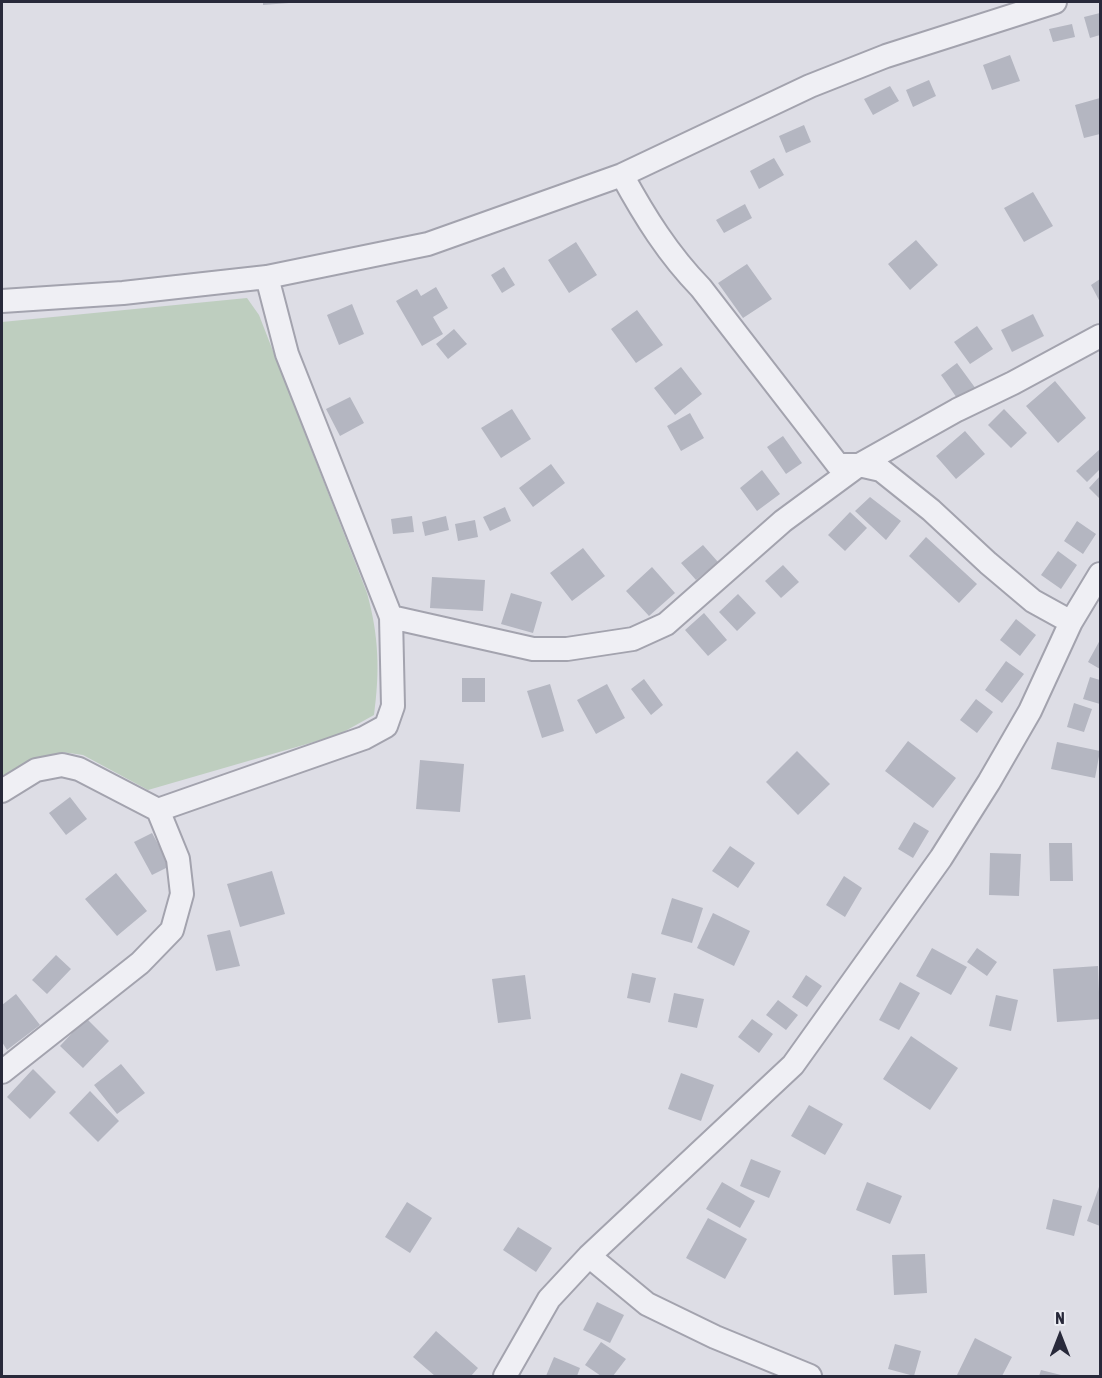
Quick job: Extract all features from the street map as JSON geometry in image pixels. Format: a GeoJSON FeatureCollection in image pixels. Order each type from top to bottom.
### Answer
{"type":"FeatureCollection","features":[{"type":"Feature","properties":{"kind":"street"},"geometry":{"type":"LineString","coordinates":[[2,301],[123,293],[267,277],[428,244],[622,175],[820,82],[886,56],[1055,2]]}},
{"type":"Feature","properties":{"kind":"street"},"geometry":{"type":"LineString","coordinates":[[622,175],[648,224],[672,256],[701,288],[837,465],[859,465],[881,470],[931,510],[988,563],[1034,601],[1071,622]]}},
{"type":"Feature","properties":{"kind":"street"},"geometry":{"type":"LineString","coordinates":[[158,810],[364,738],[386,726],[393,706],[392,618],[287,354],[267,277]]}},
{"type":"Feature","properties":{"kind":"street"},"geometry":{"type":"LineString","coordinates":[[392,618],[533,648],[567,649],[633,639],[666,624],[783,521],[859,465],[947,415],[1101,336]]}},
{"type":"Feature","properties":{"kind":"street"},"geometry":{"type":"LineString","coordinates":[[505,1377],[549,1299],[589,1256],[793,1065],[941,858],[983,792],[1030,711],[1071,622],[1101,573]]}},
{"type":"Feature","properties":{"kind":"street"},"geometry":{"type":"LineString","coordinates":[[2,791],[36,770],[62,765],[79,769],[158,810],[178,859],[182,894],[172,930],[140,963],[2,1072]]}},
{"type":"Feature","properties":{"kind":"street"},"geometry":{"type":"LineString","coordinates":[[589,1256],[647,1304],[715,1337],[810,1377]]}},
{"type":"Feature","properties":{"kind":"green space"},"geometry":{"type":"Polygon","coordinates":[[[247,298],[259,315],[367,593],[374,624],[377,654],[374,715],[338,735],[148,790],[83,755],[62,752],[2,777],[2,322],[247,298]]]}},
{"type":"Feature","properties":{"kind":"building"},"geometry":{"type":"Polygon","coordinates":[[[263,2],[289,2],[289,3],[263,5],[263,2]]]}},
{"type":"Feature","properties":{"kind":"building"},"geometry":{"type":"Polygon","coordinates":[[[1100,13],[1100,35],[1090,38],[1084,17],[1100,13]]]}},
{"type":"Feature","properties":{"kind":"building"},"geometry":{"type":"Polygon","coordinates":[[[1072,24],[1075,37],[1053,42],[1049,29],[1072,24]]]}},
{"type":"Feature","properties":{"kind":"building"},"geometry":{"type":"Polygon","coordinates":[[[1010,55],[1020,81],[992,90],[983,65],[1010,55]]]}},
{"type":"Feature","properties":{"kind":"building"},"geometry":{"type":"Polygon","coordinates":[[[929,80],[936,96],[913,107],[906,90],[929,80]]]}},
{"type":"Feature","properties":{"kind":"building"},"geometry":{"type":"Polygon","coordinates":[[[890,86],[899,101],[873,115],[864,99],[890,86]]]}},
{"type":"Feature","properties":{"kind":"building"},"geometry":{"type":"Polygon","coordinates":[[[1100,98],[1100,134],[1084,138],[1075,105],[1100,98]]]}},
{"type":"Feature","properties":{"kind":"building"},"geometry":{"type":"Polygon","coordinates":[[[804,125],[811,142],[786,153],[779,136],[804,125]]]}},
{"type":"Feature","properties":{"kind":"building"},"geometry":{"type":"Polygon","coordinates":[[[774,158],[784,175],[759,189],[750,171],[774,158]]]}},
{"type":"Feature","properties":{"kind":"building"},"geometry":{"type":"Polygon","coordinates":[[[1033,192],[1053,226],[1024,242],[1004,208],[1033,192]]]}},
{"type":"Feature","properties":{"kind":"building"},"geometry":{"type":"Polygon","coordinates":[[[745,204],[752,218],[724,233],[716,220],[745,204]]]}},
{"type":"Feature","properties":{"kind":"building"},"geometry":{"type":"Polygon","coordinates":[[[916,240],[938,265],[910,290],[888,264],[916,240]]]}},
{"type":"Feature","properties":{"kind":"building"},"geometry":{"type":"Polygon","coordinates":[[[576,242],[597,275],[569,293],[548,260],[576,242]]]}},
{"type":"Feature","properties":{"kind":"building"},"geometry":{"type":"Polygon","coordinates":[[[747,264],[772,299],[743,318],[718,283],[747,264]]]}},
{"type":"Feature","properties":{"kind":"building"},"geometry":{"type":"Polygon","coordinates":[[[504,267],[515,285],[502,293],[491,275],[504,267]]]}},
{"type":"Feature","properties":{"kind":"building"},"geometry":{"type":"Polygon","coordinates":[[[1100,279],[1100,302],[1091,285],[1100,279]]]}},
{"type":"Feature","properties":{"kind":"building"},"geometry":{"type":"Polygon","coordinates":[[[436,287],[448,308],[433,317],[443,334],[422,346],[396,301],[417,289],[421,296],[436,287]]]}},
{"type":"Feature","properties":{"kind":"building"},"geometry":{"type":"Polygon","coordinates":[[[352,304],[364,334],[339,345],[327,315],[352,304]]]}},
{"type":"Feature","properties":{"kind":"building"},"geometry":{"type":"Polygon","coordinates":[[[637,310],[663,345],[636,363],[611,329],[637,310]]]}},
{"type":"Feature","properties":{"kind":"building"},"geometry":{"type":"Polygon","coordinates":[[[1033,314],[1044,336],[1012,352],[1001,330],[1033,314]]]}},
{"type":"Feature","properties":{"kind":"building"},"geometry":{"type":"Polygon","coordinates":[[[977,326],[993,349],[970,364],[954,342],[977,326]]]}},
{"type":"Feature","properties":{"kind":"building"},"geometry":{"type":"Polygon","coordinates":[[[454,329],[467,344],[448,359],[436,344],[454,329]]]}},
{"type":"Feature","properties":{"kind":"building"},"geometry":{"type":"Polygon","coordinates":[[[957,363],[976,389],[959,401],[941,375],[957,363]]]}},
{"type":"Feature","properties":{"kind":"building"},"geometry":{"type":"Polygon","coordinates":[[[681,367],[702,394],[675,415],[654,388],[681,367]]]}},
{"type":"Feature","properties":{"kind":"building"},"geometry":{"type":"Polygon","coordinates":[[[1055,381],[1086,418],[1058,443],[1026,406],[1055,381]]]}},
{"type":"Feature","properties":{"kind":"building"},"geometry":{"type":"Polygon","coordinates":[[[350,397],[364,423],[340,436],[326,409],[350,397]]]}},
{"type":"Feature","properties":{"kind":"building"},"geometry":{"type":"Polygon","coordinates":[[[512,409],[531,439],[501,458],[481,428],[512,409]]]}},
{"type":"Feature","properties":{"kind":"building"},"geometry":{"type":"Polygon","coordinates":[[[1004,409],[1027,433],[1011,448],[988,425],[1004,409]]]}},
{"type":"Feature","properties":{"kind":"building"},"geometry":{"type":"Polygon","coordinates":[[[690,413],[704,438],[681,451],[667,426],[690,413]]]}},
{"type":"Feature","properties":{"kind":"building"},"geometry":{"type":"Polygon","coordinates":[[[965,431],[985,454],[956,479],[936,456],[965,431]]]}},
{"type":"Feature","properties":{"kind":"building"},"geometry":{"type":"Polygon","coordinates":[[[783,436],[802,463],[786,474],[767,447],[783,436]]]}},
{"type":"Feature","properties":{"kind":"building"},"geometry":{"type":"Polygon","coordinates":[[[1100,449],[1100,469],[1087,482],[1076,471],[1100,449]]]}},
{"type":"Feature","properties":{"kind":"building"},"geometry":{"type":"Polygon","coordinates":[[[551,464],[565,483],[533,507],[519,488],[551,464]]]}},
{"type":"Feature","properties":{"kind":"building"},"geometry":{"type":"Polygon","coordinates":[[[762,470],[780,494],[757,511],[740,488],[762,470]]]}},
{"type":"Feature","properties":{"kind":"building"},"geometry":{"type":"Polygon","coordinates":[[[1100,476],[1100,499],[1089,488],[1100,476]]]}},
{"type":"Feature","properties":{"kind":"building"},"geometry":{"type":"Polygon","coordinates":[[[870,497],[901,521],[886,540],[855,511],[870,497]]]}},
{"type":"Feature","properties":{"kind":"building"},"geometry":{"type":"Polygon","coordinates":[[[505,507],[511,521],[490,531],[483,517],[505,507]]]}},
{"type":"Feature","properties":{"kind":"building"},"geometry":{"type":"Polygon","coordinates":[[[850,512],[867,528],[845,551],[828,535],[850,512]]]}},
{"type":"Feature","properties":{"kind":"building"},"geometry":{"type":"Polygon","coordinates":[[[412,516],[414,532],[393,534],[391,519],[412,516]]]}},
{"type":"Feature","properties":{"kind":"building"},"geometry":{"type":"Polygon","coordinates":[[[446,516],[449,530],[425,536],[422,522],[446,516]]]}},
{"type":"Feature","properties":{"kind":"building"},"geometry":{"type":"Polygon","coordinates":[[[475,520],[478,537],[458,541],[455,524],[475,520]]]}},
{"type":"Feature","properties":{"kind":"building"},"geometry":{"type":"Polygon","coordinates":[[[1077,521],[1096,534],[1083,554],[1064,541],[1077,521]]]}},
{"type":"Feature","properties":{"kind":"building"},"geometry":{"type":"Polygon","coordinates":[[[926,537],[977,584],[959,603],[909,556],[926,537]]]}},
{"type":"Feature","properties":{"kind":"building"},"geometry":{"type":"Polygon","coordinates":[[[703,545],[718,562],[696,580],[681,563],[703,545]]]}},
{"type":"Feature","properties":{"kind":"building"},"geometry":{"type":"Polygon","coordinates":[[[583,548],[605,576],[572,601],[550,573],[583,548]]]}},
{"type":"Feature","properties":{"kind":"building"},"geometry":{"type":"Polygon","coordinates":[[[1058,551],[1077,565],[1061,589],[1041,575],[1058,551]]]}},
{"type":"Feature","properties":{"kind":"building"},"geometry":{"type":"Polygon","coordinates":[[[783,565],[799,582],[781,598],[765,581],[783,565]]]}},
{"type":"Feature","properties":{"kind":"building"},"geometry":{"type":"Polygon","coordinates":[[[652,567],[675,593],[649,616],[626,591],[652,567]]]}},
{"type":"Feature","properties":{"kind":"building"},"geometry":{"type":"Polygon","coordinates":[[[432,577],[485,580],[483,611],[430,608],[432,577]]]}},
{"type":"Feature","properties":{"kind":"building"},"geometry":{"type":"Polygon","coordinates":[[[511,593],[542,602],[533,633],[501,624],[511,593]]]}},
{"type":"Feature","properties":{"kind":"building"},"geometry":{"type":"Polygon","coordinates":[[[738,594],[756,613],[737,631],[719,612],[738,594]]]}},
{"type":"Feature","properties":{"kind":"building"},"geometry":{"type":"Polygon","coordinates":[[[704,613],[727,640],[708,656],[685,630],[704,613]]]}},
{"type":"Feature","properties":{"kind":"building"},"geometry":{"type":"Polygon","coordinates":[[[1016,619],[1036,635],[1020,656],[1000,640],[1016,619]]]}},
{"type":"Feature","properties":{"kind":"building"},"geometry":{"type":"Polygon","coordinates":[[[1100,640],[1100,669],[1088,662],[1100,640]]]}},
{"type":"Feature","properties":{"kind":"building"},"geometry":{"type":"Polygon","coordinates":[[[1006,661],[1024,674],[1002,703],[985,690],[1006,661]]]}},
{"type":"Feature","properties":{"kind":"building"},"geometry":{"type":"Polygon","coordinates":[[[1090,677],[1100,680],[1100,704],[1083,699],[1090,677]]]}},
{"type":"Feature","properties":{"kind":"building"},"geometry":{"type":"Polygon","coordinates":[[[462,678],[485,678],[485,702],[462,702],[462,678]]]}},
{"type":"Feature","properties":{"kind":"building"},"geometry":{"type":"Polygon","coordinates":[[[644,679],[663,705],[651,715],[631,689],[644,679]]]}},
{"type":"Feature","properties":{"kind":"building"},"geometry":{"type":"Polygon","coordinates":[[[550,684],[564,731],[542,738],[527,691],[550,684]]]}},
{"type":"Feature","properties":{"kind":"building"},"geometry":{"type":"Polygon","coordinates":[[[607,684],[625,718],[596,734],[577,700],[607,684]]]}},
{"type":"Feature","properties":{"kind":"building"},"geometry":{"type":"Polygon","coordinates":[[[976,699],[993,712],[977,733],[960,720],[976,699]]]}},
{"type":"Feature","properties":{"kind":"building"},"geometry":{"type":"Polygon","coordinates":[[[1074,703],[1092,709],[1084,732],[1067,727],[1074,703]]]}},
{"type":"Feature","properties":{"kind":"building"},"geometry":{"type":"Polygon","coordinates":[[[908,741],[956,778],[933,808],[885,771],[908,741]]]}},
{"type":"Feature","properties":{"kind":"building"},"geometry":{"type":"Polygon","coordinates":[[[1057,742],[1100,751],[1095,778],[1051,769],[1057,742]]]}},
{"type":"Feature","properties":{"kind":"building"},"geometry":{"type":"Polygon","coordinates":[[[797,751],[830,784],[798,815],[766,782],[797,751]]]}},
{"type":"Feature","properties":{"kind":"building"},"geometry":{"type":"Polygon","coordinates":[[[420,760],[464,764],[460,812],[416,809],[420,760]]]}},
{"type":"Feature","properties":{"kind":"building"},"geometry":{"type":"Polygon","coordinates":[[[70,797],[87,819],[66,835],[49,813],[70,797]]]}},
{"type":"Feature","properties":{"kind":"building"},"geometry":{"type":"Polygon","coordinates":[[[914,822],[929,831],[913,858],[898,849],[914,822]]]}},
{"type":"Feature","properties":{"kind":"building"},"geometry":{"type":"Polygon","coordinates":[[[152,833],[170,866],[152,875],[134,842],[152,833]]]}},
{"type":"Feature","properties":{"kind":"building"},"geometry":{"type":"Polygon","coordinates":[[[1049,843],[1072,843],[1073,881],[1050,881],[1049,843]]]}},
{"type":"Feature","properties":{"kind":"building"},"geometry":{"type":"Polygon","coordinates":[[[730,846],[755,863],[738,888],[712,871],[730,846]]]}},
{"type":"Feature","properties":{"kind":"building"},"geometry":{"type":"Polygon","coordinates":[[[990,853],[1021,854],[1019,896],[989,895],[990,853]]]}},
{"type":"Feature","properties":{"kind":"building"},"geometry":{"type":"Polygon","coordinates":[[[272,871],[285,914],[240,927],[227,884],[272,871]]]}},
{"type":"Feature","properties":{"kind":"building"},"geometry":{"type":"Polygon","coordinates":[[[116,873],[147,911],[117,936],[85,899],[116,873]]]}},
{"type":"Feature","properties":{"kind":"building"},"geometry":{"type":"Polygon","coordinates":[[[844,876],[862,888],[845,917],[826,905],[844,876]]]}},
{"type":"Feature","properties":{"kind":"building"},"geometry":{"type":"Polygon","coordinates":[[[672,898],[703,908],[692,943],[661,934],[672,898]]]}},
{"type":"Feature","properties":{"kind":"building"},"geometry":{"type":"Polygon","coordinates":[[[713,913],[750,931],[734,966],[697,948],[713,913]]]}},
{"type":"Feature","properties":{"kind":"building"},"geometry":{"type":"Polygon","coordinates":[[[230,930],[240,966],[216,971],[207,935],[230,930]]]}},
{"type":"Feature","properties":{"kind":"building"},"geometry":{"type":"Polygon","coordinates":[[[932,948],[967,967],[951,995],[916,976],[932,948]]]}},
{"type":"Feature","properties":{"kind":"building"},"geometry":{"type":"Polygon","coordinates":[[[977,948],[997,962],[987,976],[967,962],[977,948]]]}},
{"type":"Feature","properties":{"kind":"building"},"geometry":{"type":"Polygon","coordinates":[[[56,955],[71,969],[47,994],[32,980],[56,955]]]}},
{"type":"Feature","properties":{"kind":"building"},"geometry":{"type":"Polygon","coordinates":[[[1098,966],[1100,1019],[1057,1022],[1053,969],[1098,966]]]}},
{"type":"Feature","properties":{"kind":"building"},"geometry":{"type":"Polygon","coordinates":[[[632,973],[656,978],[650,1003],[627,998],[632,973]]]}},
{"type":"Feature","properties":{"kind":"building"},"geometry":{"type":"Polygon","coordinates":[[[525,975],[531,1019],[498,1023],[492,979],[525,975]]]}},
{"type":"Feature","properties":{"kind":"building"},"geometry":{"type":"Polygon","coordinates":[[[806,975],[822,986],[807,1007],[792,997],[806,975]]]}},
{"type":"Feature","properties":{"kind":"building"},"geometry":{"type":"Polygon","coordinates":[[[900,982],[920,993],[899,1030],[879,1020],[900,982]]]}},
{"type":"Feature","properties":{"kind":"building"},"geometry":{"type":"Polygon","coordinates":[[[674,993],[704,999],[697,1028],[668,1022],[674,993]]]}},
{"type":"Feature","properties":{"kind":"building"},"geometry":{"type":"Polygon","coordinates":[[[16,994],[40,1025],[7,1050],[2,1042],[2,1005],[16,994]]]}},
{"type":"Feature","properties":{"kind":"building"},"geometry":{"type":"Polygon","coordinates":[[[996,995],[1018,1000],[1011,1031],[989,1026],[996,995]]]}},
{"type":"Feature","properties":{"kind":"building"},"geometry":{"type":"Polygon","coordinates":[[[778,1000],[798,1015],[786,1030],[766,1015],[778,1000]]]}},
{"type":"Feature","properties":{"kind":"building"},"geometry":{"type":"Polygon","coordinates":[[[86,1018],[109,1041],[83,1068],[60,1046],[86,1018]]]}},
{"type":"Feature","properties":{"kind":"building"},"geometry":{"type":"Polygon","coordinates":[[[752,1019],[773,1034],[759,1053],[738,1037],[752,1019]]]}},
{"type":"Feature","properties":{"kind":"building"},"geometry":{"type":"Polygon","coordinates":[[[911,1036],[958,1068],[930,1110],[883,1079],[911,1036]]]}},
{"type":"Feature","properties":{"kind":"building"},"geometry":{"type":"Polygon","coordinates":[[[121,1064],[145,1093],[117,1114],[94,1085],[121,1064]]]}},
{"type":"Feature","properties":{"kind":"building"},"geometry":{"type":"Polygon","coordinates":[[[33,1069],[56,1092],[30,1119],[7,1097],[33,1069]]]}},
{"type":"Feature","properties":{"kind":"building"},"geometry":{"type":"Polygon","coordinates":[[[681,1073],[714,1085],[701,1121],[668,1109],[681,1073]]]}},
{"type":"Feature","properties":{"kind":"building"},"geometry":{"type":"Polygon","coordinates":[[[90,1091],[119,1121],[98,1142],[69,1113],[90,1091]]]}},
{"type":"Feature","properties":{"kind":"building"},"geometry":{"type":"Polygon","coordinates":[[[809,1105],[843,1124],[825,1155],[791,1136],[809,1105]]]}},
{"type":"Feature","properties":{"kind":"building"},"geometry":{"type":"Polygon","coordinates":[[[751,1159],[781,1171],[769,1198],[740,1186],[751,1159]]]}},
{"type":"Feature","properties":{"kind":"building"},"geometry":{"type":"Polygon","coordinates":[[[722,1182],[755,1201],[740,1228],[706,1209],[722,1182]]]}},
{"type":"Feature","properties":{"kind":"building"},"geometry":{"type":"Polygon","coordinates":[[[867,1182],[902,1196],[890,1224],[856,1210],[867,1182]]]}},
{"type":"Feature","properties":{"kind":"building"},"geometry":{"type":"Polygon","coordinates":[[[1100,1184],[1100,1226],[1087,1221],[1100,1184]]]}},
{"type":"Feature","properties":{"kind":"building"},"geometry":{"type":"Polygon","coordinates":[[[1053,1199],[1082,1206],[1074,1236],[1046,1229],[1053,1199]]]}},
{"type":"Feature","properties":{"kind":"building"},"geometry":{"type":"Polygon","coordinates":[[[407,1202],[432,1218],[410,1253],[385,1237],[407,1202]]]}},
{"type":"Feature","properties":{"kind":"building"},"geometry":{"type":"Polygon","coordinates":[[[708,1218],[747,1239],[725,1279],[686,1258],[708,1218]]]}},
{"type":"Feature","properties":{"kind":"building"},"geometry":{"type":"Polygon","coordinates":[[[518,1227],[552,1248],[536,1272],[503,1250],[518,1227]]]}},
{"type":"Feature","properties":{"kind":"building"},"geometry":{"type":"Polygon","coordinates":[[[925,1254],[927,1293],[894,1295],[892,1255],[925,1254]]]}},
{"type":"Feature","properties":{"kind":"building"},"geometry":{"type":"Polygon","coordinates":[[[597,1302],[624,1315],[610,1343],[583,1330],[597,1302]]]}},
{"type":"Feature","properties":{"kind":"building"},"geometry":{"type":"Polygon","coordinates":[[[436,1331],[478,1368],[471,1376],[435,1376],[413,1357],[436,1331]]]}},
{"type":"Feature","properties":{"kind":"building"},"geometry":{"type":"Polygon","coordinates":[[[975,1338],[1012,1357],[1002,1376],[957,1375],[975,1338]]]}},
{"type":"Feature","properties":{"kind":"building"},"geometry":{"type":"Polygon","coordinates":[[[601,1342],[626,1359],[613,1376],[601,1376],[585,1365],[601,1342]]]}},
{"type":"Feature","properties":{"kind":"building"},"geometry":{"type":"Polygon","coordinates":[[[895,1344],[921,1351],[914,1376],[888,1369],[895,1344]]]}},
{"type":"Feature","properties":{"kind":"building"},"geometry":{"type":"Polygon","coordinates":[[[554,1357],[580,1368],[577,1376],[546,1376],[554,1357]]]}},
{"type":"Feature","properties":{"kind":"building"},"geometry":{"type":"Polygon","coordinates":[[[1041,1370],[1065,1376],[1039,1376],[1041,1370]]]}}]}
